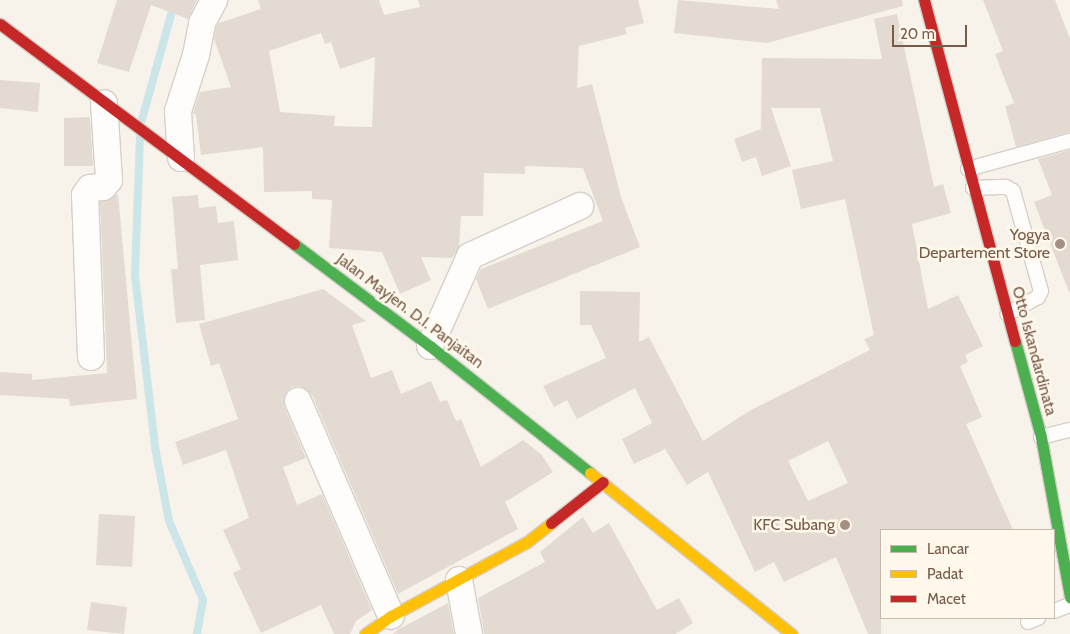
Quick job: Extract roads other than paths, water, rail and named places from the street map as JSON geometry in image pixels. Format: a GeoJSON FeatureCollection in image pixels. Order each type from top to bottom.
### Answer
{"type":"FeatureCollection","features":[{"type":"Feature","properties":{"kind":"street"},"geometry":{"type":"LineString","coordinates":[[172,152],[178,111],[196,55],[202,23],[214,0]]}},
{"type":"Feature","properties":{"kind":"street","name":"Otto Iskandardinata"},"geometry":{"type":"LineString","coordinates":[[924,0],[1041,437],[1070,596]]}},
{"type":"Feature","properties":{"kind":"street","name":"Jalan Mayjen. D.I. Panjaitan"},"geometry":{"type":"LineString","coordinates":[[0,24],[430,346],[792,634]]}},
{"type":"Feature","properties":{"kind":"street"},"geometry":{"type":"LineString","coordinates":[[91,357],[85,195],[90,188],[103,187],[110,180],[111,107]]}},
{"type":"Feature","properties":{"kind":"street"},"geometry":{"type":"LineString","coordinates":[[430,346],[470,256],[580,206]]}},
{"type":"Feature","properties":{"kind":"street"},"geometry":{"type":"LineString","coordinates":[[298,401],[390,616]]}},
{"type":"Feature","properties":{"kind":"street"},"geometry":{"type":"LineString","coordinates":[[365,634],[390,616],[527,542],[603,482]]}},
{"type":"Feature","properties":{"kind":"street"},"geometry":{"type":"LineString","coordinates":[[459,580],[470,634]]}},
{"type":"Feature","properties":{"kind":"lane"},"geometry":{"type":"LineString","coordinates":[[968,169],[1070,141]]}},
{"type":"Feature","properties":{"kind":"lane"},"geometry":{"type":"LineString","coordinates":[[973,188],[1006,187],[1013,190],[1040,291],[1038,297],[1007,314]]}},
{"type":"Feature","properties":{"kind":"lane"},"geometry":{"type":"LineString","coordinates":[[1041,437],[1070,430]]}},
{"type":"Feature","properties":{"kind":"lane"},"geometry":{"type":"LineString","coordinates":[[1055,612],[1070,605]]}},
{"type":"Feature","properties":{"kind":"waterway"},"geometry":{"type":"LineString","coordinates":[[141,123],[175,0]]}},
{"type":"Feature","properties":{"kind":"waterway"},"geometry":{"type":"LineString","coordinates":[[140,137],[135,276],[155,447],[169,521],[203,600],[197,634]]}},
{"type":"Feature","properties":{"kind":"place","name":"Yogya Departement Store"},"geometry":{"type":"Point","coordinates":[1060,244]}},
{"type":"Feature","properties":{"kind":"place","name":"KFC Subang"},"geometry":{"type":"Point","coordinates":[845,525]}}]}
